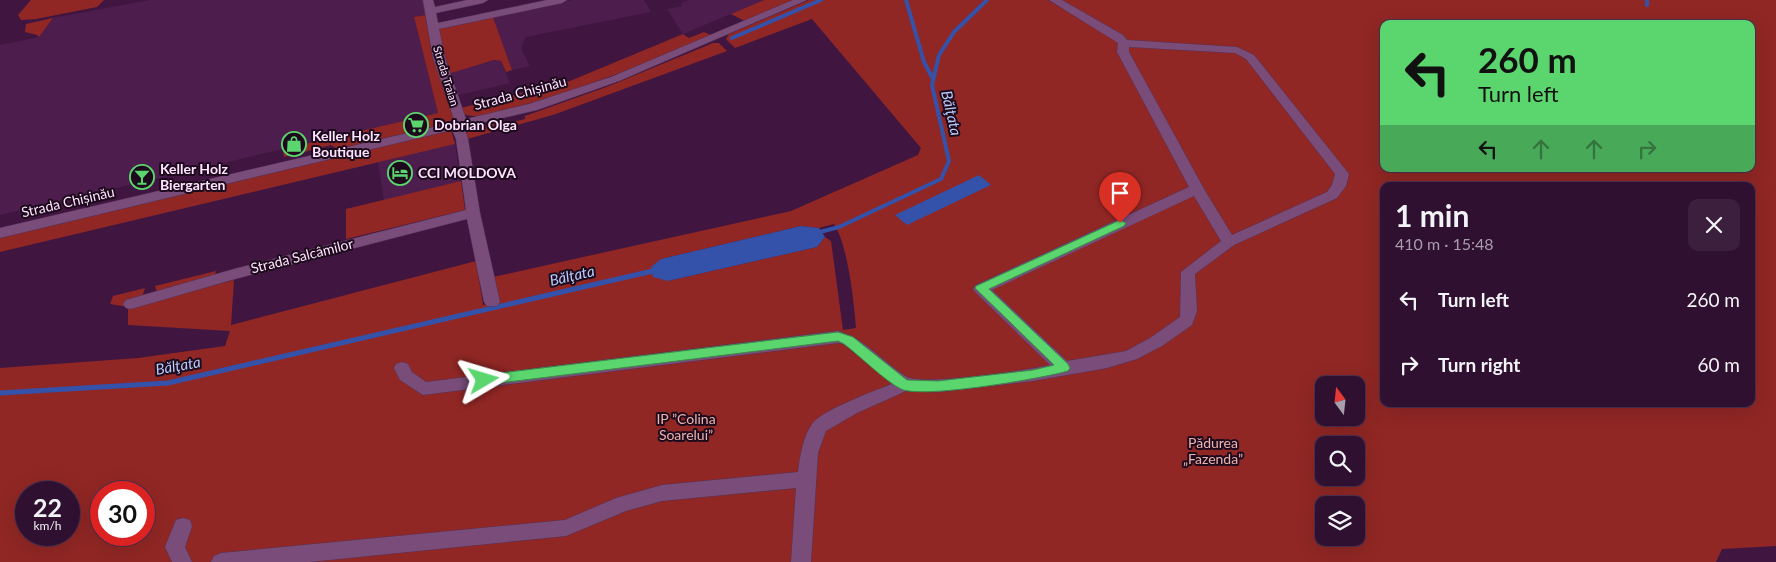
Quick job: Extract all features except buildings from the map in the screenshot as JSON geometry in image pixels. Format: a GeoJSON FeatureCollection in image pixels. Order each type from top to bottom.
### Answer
{"type":"FeatureCollection","features":[{"type":"Feature","properties":{"kind":"street","name":"Strada Traian"},"geometry":{"type":"LineString","coordinates":[[460,125],[442,66],[428,5],[483,0]]}},
{"type":"Feature","properties":{"kind":"street","name":"Strada Traian"},"geometry":{"type":"LineString","coordinates":[[432,27],[562,0]]}},
{"type":"Feature","properties":{"kind":"street","name":"Strada Chișinău"},"geometry":{"type":"LineString","coordinates":[[0,233],[534,107],[592,88],[802,0]]}},
{"type":"Feature","properties":{"kind":"street"},"geometry":{"type":"LineString","coordinates":[[1054,0],[1120,37],[1124,43],[1123,52],[1197,189],[1229,242]]}},
{"type":"Feature","properties":{"kind":"street"},"geometry":{"type":"LineString","coordinates":[[801,562],[809,453],[819,427],[851,408],[905,385],[948,385],[1033,375],[1064,368],[1118,360],[1148,349],[1184,324],[1189,315],[1186,286],[1188,272],[1229,242],[1332,195],[1339,186],[1342,174],[1250,57],[1237,50],[1124,43]]}},
{"type":"Feature","properties":{"kind":"street"},"geometry":{"type":"LineString","coordinates":[[460,125],[473,213],[492,302]]}},
{"type":"Feature","properties":{"kind":"street"},"geometry":{"type":"LineString","coordinates":[[1064,368],[980,288],[1197,189]]}},
{"type":"Feature","properties":{"kind":"street","name":"Strada Salcâmilor"},"geometry":{"type":"LineString","coordinates":[[131,304],[234,274],[473,213]]}},
{"type":"Feature","properties":{"kind":"street"},"geometry":{"type":"LineString","coordinates":[[402,368],[406,376],[423,389],[838,337],[849,340],[905,385]]}},
{"type":"Feature","properties":{"kind":"street"},"geometry":{"type":"LineString","coordinates":[[221,562],[566,528],[623,504],[662,492],[806,479]]}},
{"type":"Feature","properties":{"kind":"street"},"geometry":{"type":"LineString","coordinates":[[182,562],[176,547],[183,526]]}},
{"type":"Feature","properties":{"kind":"shaded area","name":"Keller Holz Biergarten"},"geometry":{"type":"Polygon","coordinates":[[[150,0],[424,0],[426,15],[414,18],[438,113],[0,215],[0,45],[39,37],[53,18],[150,0]]]}},
{"type":"Feature","properties":{"kind":"shaded area"},"geometry":{"type":"Polygon","coordinates":[[[573,0],[644,0],[651,12],[526,37],[522,51],[530,66],[512,70],[493,17],[573,0]]]}},
{"type":"Feature","properties":{"kind":"shaded area"},"geometry":{"type":"Polygon","coordinates":[[[689,0],[764,0],[683,34],[667,9],[682,6],[681,3],[689,0]]]}},
{"type":"Feature","properties":{"kind":"shaded area"},"geometry":{"type":"Polygon","coordinates":[[[494,60],[501,61],[510,83],[455,96],[448,74],[494,60]]]}},
{"type":"Feature","properties":{"kind":"shaded area"},"geometry":{"type":"Polygon","coordinates":[[[455,144],[465,210],[346,239],[346,209],[384,201],[378,162],[455,144]]]}},
{"type":"Feature","properties":{"kind":"green space"},"geometry":{"type":"Polygon","coordinates":[[[31,0],[104,0],[97,7],[36,19],[21,20],[18,15],[31,0]]]}},
{"type":"Feature","properties":{"kind":"green space"},"geometry":{"type":"Polygon","coordinates":[[[764,0],[794,0],[745,21],[731,14],[764,0]]]}},
{"type":"Feature","properties":{"kind":"green space"},"geometry":{"type":"Polygon","coordinates":[[[809,0],[1048,0],[1062,8],[1069,5],[1061,0],[1776,0],[1776,546],[1722,549],[1716,562],[0,562],[0,368],[138,358],[225,346],[230,331],[128,325],[128,307],[234,280],[231,325],[476,261],[483,305],[500,302],[493,277],[791,211],[918,155],[921,148],[812,19],[735,48],[726,39],[729,34],[809,0]],[[834,224],[819,228],[801,226],[661,259],[668,281],[817,247],[825,237],[831,241],[843,330],[856,328],[847,259],[839,233],[834,224]]]}},
{"type":"Feature","properties":{"kind":"green space"},"geometry":{"type":"Polygon","coordinates":[[[426,15],[455,118],[446,124],[337,149],[331,145],[284,157],[283,149],[438,113],[414,17],[426,15]]]}},
{"type":"Feature","properties":{"kind":"green space"},"geometry":{"type":"Polygon","coordinates":[[[493,17],[512,70],[506,72],[501,61],[494,60],[448,74],[436,30],[493,17]]]}},
{"type":"Feature","properties":{"kind":"green space"},"geometry":{"type":"Polygon","coordinates":[[[53,18],[39,37],[25,32],[26,24],[53,18]]]}},
{"type":"Feature","properties":{"kind":"green space"},"geometry":{"type":"Polygon","coordinates":[[[704,32],[711,35],[614,75],[539,101],[482,116],[464,114],[461,108],[570,81],[683,34],[689,38],[704,32]]]}},
{"type":"Feature","properties":{"kind":"green space"},"geometry":{"type":"Polygon","coordinates":[[[713,43],[719,43],[727,51],[553,115],[467,139],[464,129],[501,122],[501,125],[525,119],[525,116],[609,86],[713,43]]]}},
{"type":"Feature","properties":{"kind":"green space"},"geometry":{"type":"Polygon","coordinates":[[[451,130],[455,144],[0,252],[0,238],[451,130]]]}},
{"type":"Feature","properties":{"kind":"green space"},"geometry":{"type":"Polygon","coordinates":[[[461,181],[465,210],[346,239],[346,209],[461,181]]]}},
{"type":"Feature","properties":{"kind":"green space"},"geometry":{"type":"Polygon","coordinates":[[[216,271],[214,277],[157,292],[155,286],[216,271]]]}},
{"type":"Feature","properties":{"kind":"green space"},"geometry":{"type":"Polygon","coordinates":[[[145,288],[142,297],[128,307],[110,304],[113,296],[145,288]]]}},
{"type":"Feature","properties":{"kind":"water"},"geometry":{"type":"Polygon","coordinates":[[[979,175],[991,185],[907,225],[895,215],[979,175]]]}},
{"type":"Feature","properties":{"kind":"water"},"geometry":{"type":"Polygon","coordinates":[[[801,226],[819,228],[825,237],[817,247],[668,281],[653,277],[651,267],[661,259],[801,226]]]}},
{"type":"Feature","properties":{"kind":"waterway"},"geometry":{"type":"LineString","coordinates":[[732,38],[821,0]]}},
{"type":"Feature","properties":{"kind":"waterway"},"geometry":{"type":"LineString","coordinates":[[906,0],[924,62],[933,79]]}},
{"type":"Feature","properties":{"kind":"waterway","name":"Bălţata"},"geometry":{"type":"LineString","coordinates":[[816,233],[839,227],[941,179],[949,161],[932,85],[939,55],[954,32],[987,0]]}},
{"type":"Feature","properties":{"kind":"waterway"},"geometry":{"type":"LineString","coordinates":[[1647,0],[1647,5]]}},
{"type":"Feature","properties":{"kind":"waterway","name":"Bălţata"},"geometry":{"type":"LineString","coordinates":[[0,393],[168,383],[657,270]]}},
{"type":"Feature","properties":{"kind":"place","name":"Dobrian Olga"},"geometry":{"type":"Point","coordinates":[416,125]}},
{"type":"Feature","properties":{"kind":"place","name":"Keller Holz Boutique"},"geometry":{"type":"Point","coordinates":[294,144]}},
{"type":"Feature","properties":{"kind":"place","name":"CCI MOLDOVA"},"geometry":{"type":"Point","coordinates":[400,173]}},
{"type":"Feature","properties":{"kind":"place","name":"Keller Holz Biergarten"},"geometry":{"type":"Point","coordinates":[142,177]}},
{"type":"Feature","properties":{"kind":"route"},"geometry":{"type":"LineString","coordinates":[[484,380],[838,337],[849,340],[905,385],[938,386],[1033,375],[1064,368],[980,288],[1120,223]]}},
{"type":"Feature","properties":{"kind":"park label","name":"IP ”Colina Soarelui”"},"geometry":{"type":"Point","coordinates":[686,428]}},
{"type":"Feature","properties":{"kind":"park label","name":"Pădurea „Fazenda”"},"geometry":{"type":"Point","coordinates":[1213,452]}}]}
